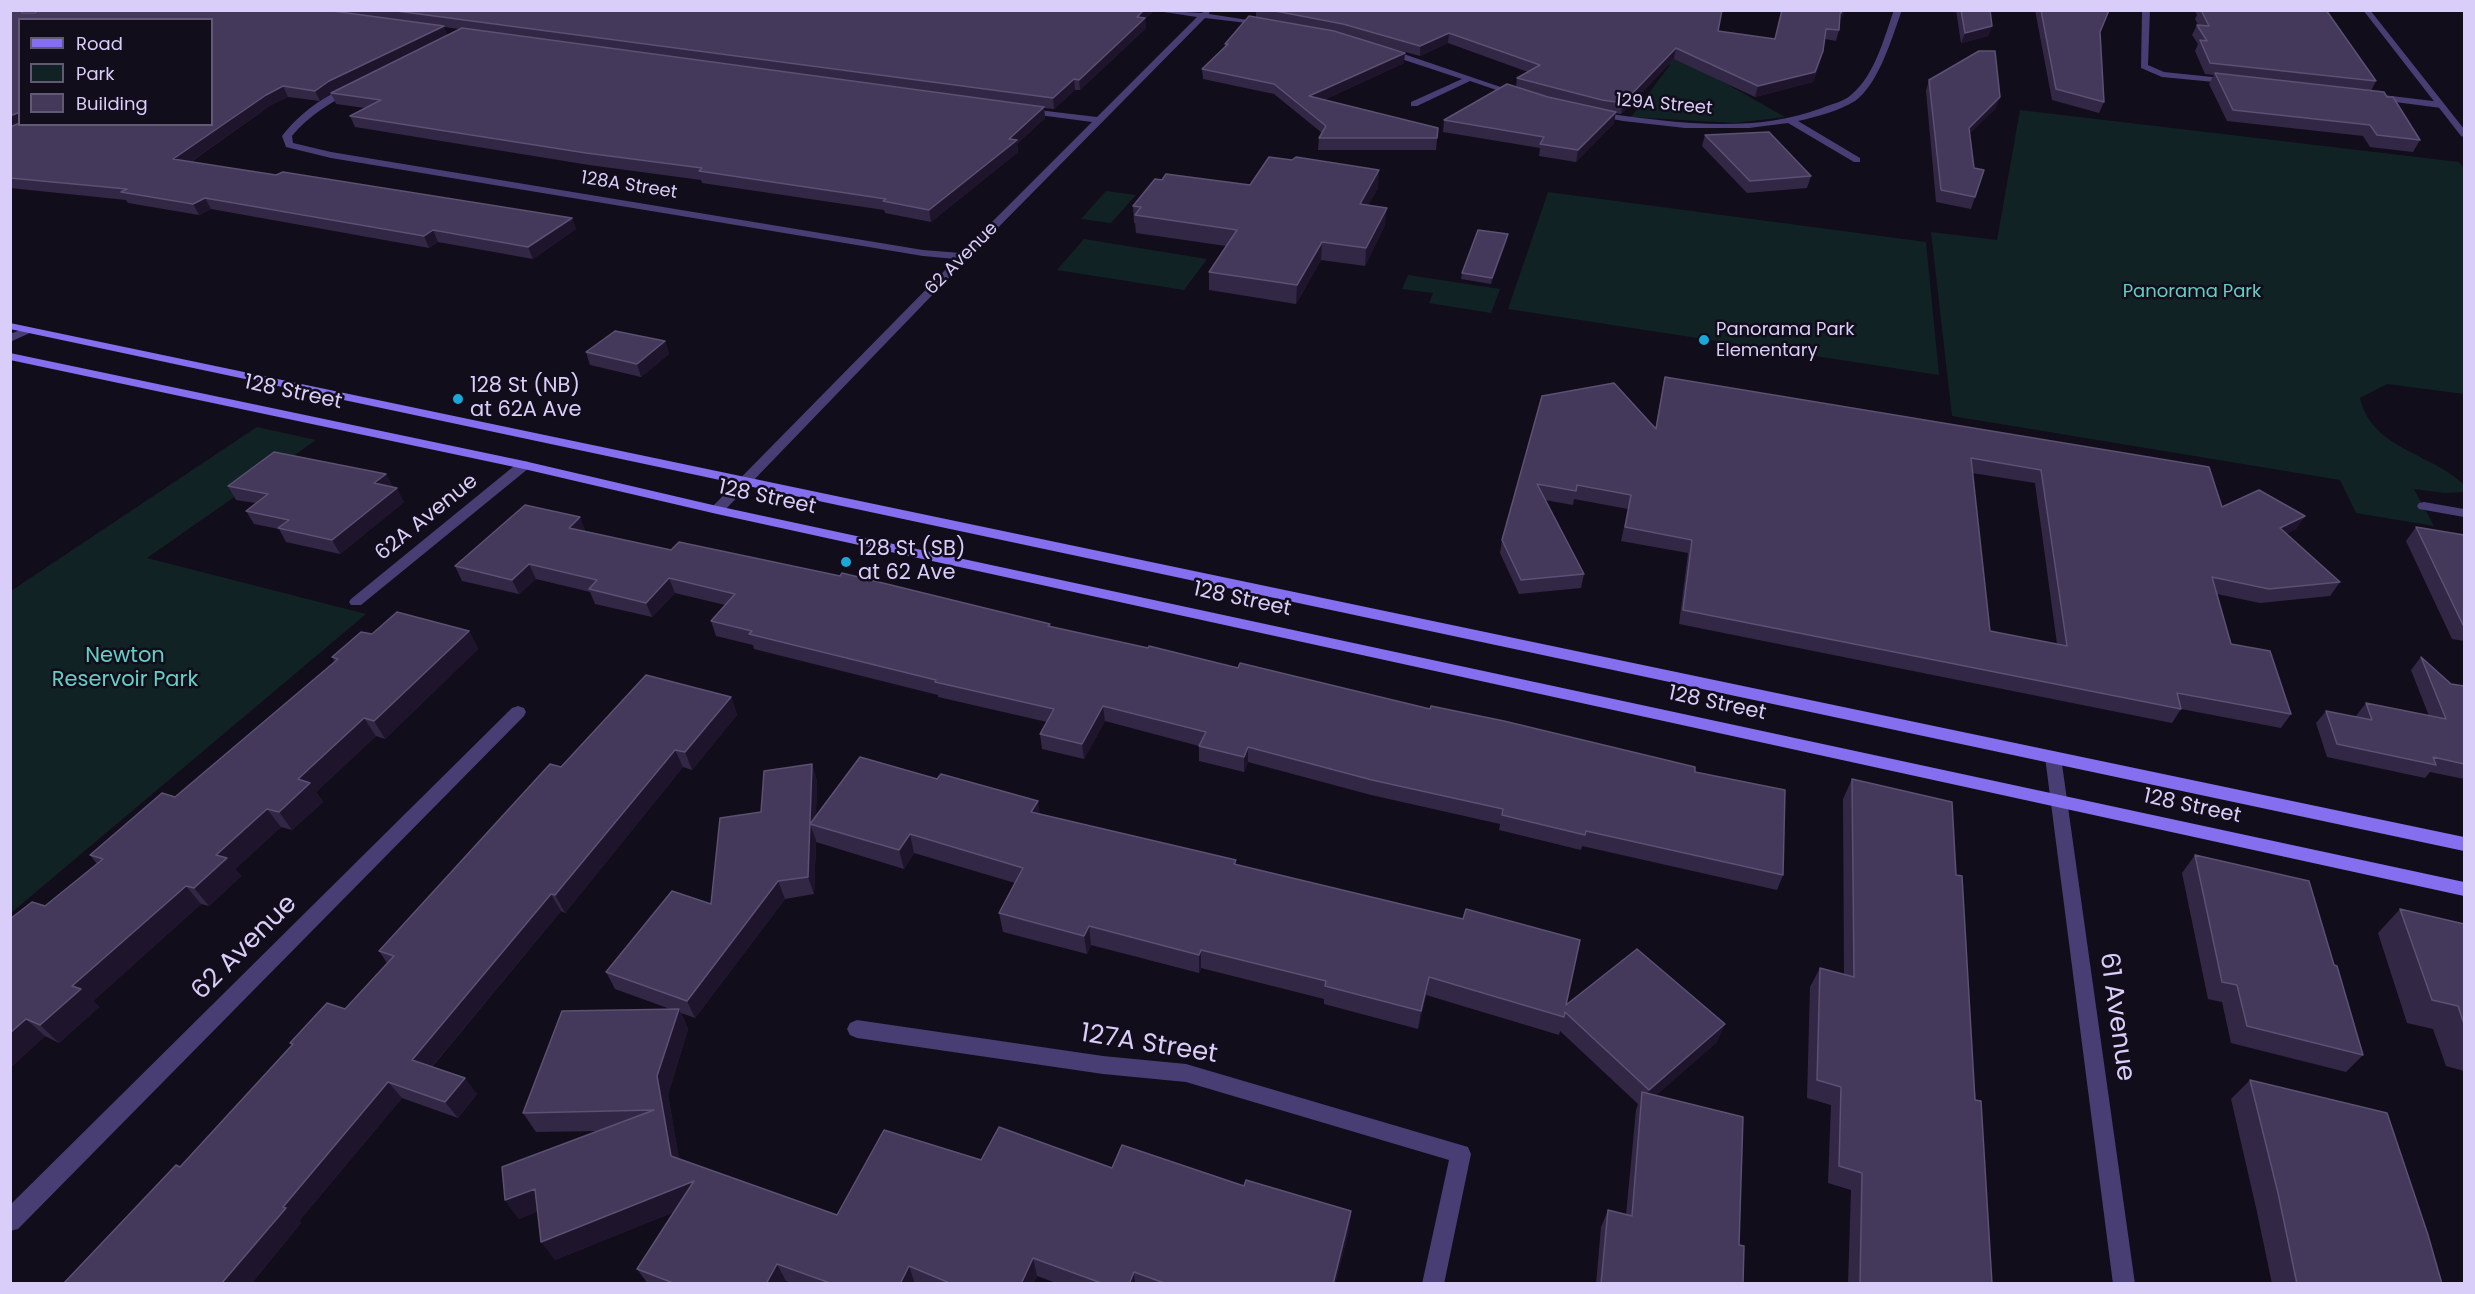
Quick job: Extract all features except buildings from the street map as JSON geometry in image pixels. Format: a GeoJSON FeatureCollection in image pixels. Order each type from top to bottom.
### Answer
{"type":"FeatureCollection","features":[{"type":"Feature","properties":{"kind":"main road","name":"128 Street"},"geometry":{"type":"LineString","coordinates":[[10,326],[2464,844]]}},
{"type":"Feature","properties":{"kind":"main road","name":"128 Street"},"geometry":{"type":"LineString","coordinates":[[10,356],[524,465],[717,510],[2464,889]]}},
{"type":"Feature","properties":{"kind":"street"},"geometry":{"type":"LineString","coordinates":[[1153,10],[1206,13],[1269,24]]}},
{"type":"Feature","properties":{"kind":"street"},"geometry":{"type":"LineString","coordinates":[[1791,121],[1824,112],[1854,97],[1875,69],[1898,10]]}},
{"type":"Feature","properties":{"kind":"street"},"geometry":{"type":"LineString","coordinates":[[2146,10],[2144,66],[2162,74],[2244,83]]}},
{"type":"Feature","properties":{"kind":"street"},"geometry":{"type":"LineString","coordinates":[[2366,10],[2464,134]]}},
{"type":"Feature","properties":{"kind":"street","name":"62 Avenue"},"geometry":{"type":"LineString","coordinates":[[717,510],[964,256],[1206,13]]}},
{"type":"Feature","properties":{"kind":"street"},"geometry":{"type":"LineString","coordinates":[[1381,50],[1530,98]]}},
{"type":"Feature","properties":{"kind":"street"},"geometry":{"type":"LineString","coordinates":[[1414,104],[1468,79]]}},
{"type":"Feature","properties":{"kind":"street","name":"128A Street"},"geometry":{"type":"LineString","coordinates":[[359,85],[322,106],[291,130],[287,136],[289,145],[331,155],[923,254],[964,256]]}},
{"type":"Feature","properties":{"kind":"street"},"geometry":{"type":"LineString","coordinates":[[2363,96],[2441,105]]}},
{"type":"Feature","properties":{"kind":"street"},"geometry":{"type":"LineString","coordinates":[[1011,108],[1098,120]]}},
{"type":"Feature","properties":{"kind":"street","name":"129A Street"},"geometry":{"type":"LineString","coordinates":[[1584,112],[1690,127],[1791,121]]}},
{"type":"Feature","properties":{"kind":"street"},"geometry":{"type":"LineString","coordinates":[[1791,121],[1857,160]]}},
{"type":"Feature","properties":{"kind":"street"},"geometry":{"type":"LineString","coordinates":[[10,339],[28,330]]}},
{"type":"Feature","properties":{"kind":"street","name":"62A Avenue"},"geometry":{"type":"LineString","coordinates":[[357,602],[524,465]]}},
{"type":"Feature","properties":{"kind":"street"},"geometry":{"type":"LineString","coordinates":[[2424,506],[2464,513]]}},
{"type":"Feature","properties":{"kind":"street","name":"62 Avenue"},"geometry":{"type":"LineString","coordinates":[[10,1221],[518,712]]}},
{"type":"Feature","properties":{"kind":"street","name":"61 Avenue"},"geometry":{"type":"LineString","coordinates":[[2053,757],[2124,1284]]}},
{"type":"Feature","properties":{"kind":"street","name":"127A Street"},"geometry":{"type":"LineString","coordinates":[[857,1029],[1103,1065],[1186,1073],[1461,1154],[1433,1284]]}},
{"type":"Feature","properties":{"kind":"green space"},"geometry":{"type":"Polygon","coordinates":[[[1632,17],[1688,62],[1785,117],[1735,123],[1631,117],[1670,65],[1632,17]]]}},
{"type":"Feature","properties":{"kind":"green space","name":"Panorama Park"},"geometry":{"type":"Polygon","coordinates":[[[2020,110],[2459,162],[2464,169],[2464,394],[2387,384],[2360,398],[2366,415],[2376,429],[2389,440],[2451,474],[2464,485],[2464,492],[2445,493],[2414,489],[2434,526],[2356,513],[2340,480],[1952,416],[1931,232],[1997,240],[2020,110]]]}},
{"type":"Feature","properties":{"kind":"green space"},"geometry":{"type":"Polygon","coordinates":[[[1106,191],[1136,195],[1111,223],[1081,219],[1106,191]]]}},
{"type":"Feature","properties":{"kind":"green space"},"geometry":{"type":"Polygon","coordinates":[[[1548,192],[1926,242],[1939,375],[1508,309],[1548,192]]]}},
{"type":"Feature","properties":{"kind":"green space"},"geometry":{"type":"Polygon","coordinates":[[[1084,239],[1207,259],[1184,290],[1057,270],[1084,239]]]}},
{"type":"Feature","properties":{"kind":"green space"},"geometry":{"type":"Polygon","coordinates":[[[1408,275],[1500,289],[1491,313],[1429,303],[1433,293],[1402,289],[1408,275]]]}},
{"type":"Feature","properties":{"kind":"green space","name":"Newton Reservoir Park"},"geometry":{"type":"Polygon","coordinates":[[[257,427],[316,440],[147,558],[366,614],[11,913],[11,591],[257,427]]]}},
{"type":"Feature","properties":{"kind":"place","name":"Panorama Park Elementary"},"geometry":{"type":"Point","coordinates":[1704,340]}},
{"type":"Feature","properties":{"kind":"place","name":"128 St (NB) at 62A Ave"},"geometry":{"type":"Point","coordinates":[458,399]}},
{"type":"Feature","properties":{"kind":"place","name":"128 St (SB) at 62 Ave"},"geometry":{"type":"Point","coordinates":[846,562]}}]}
